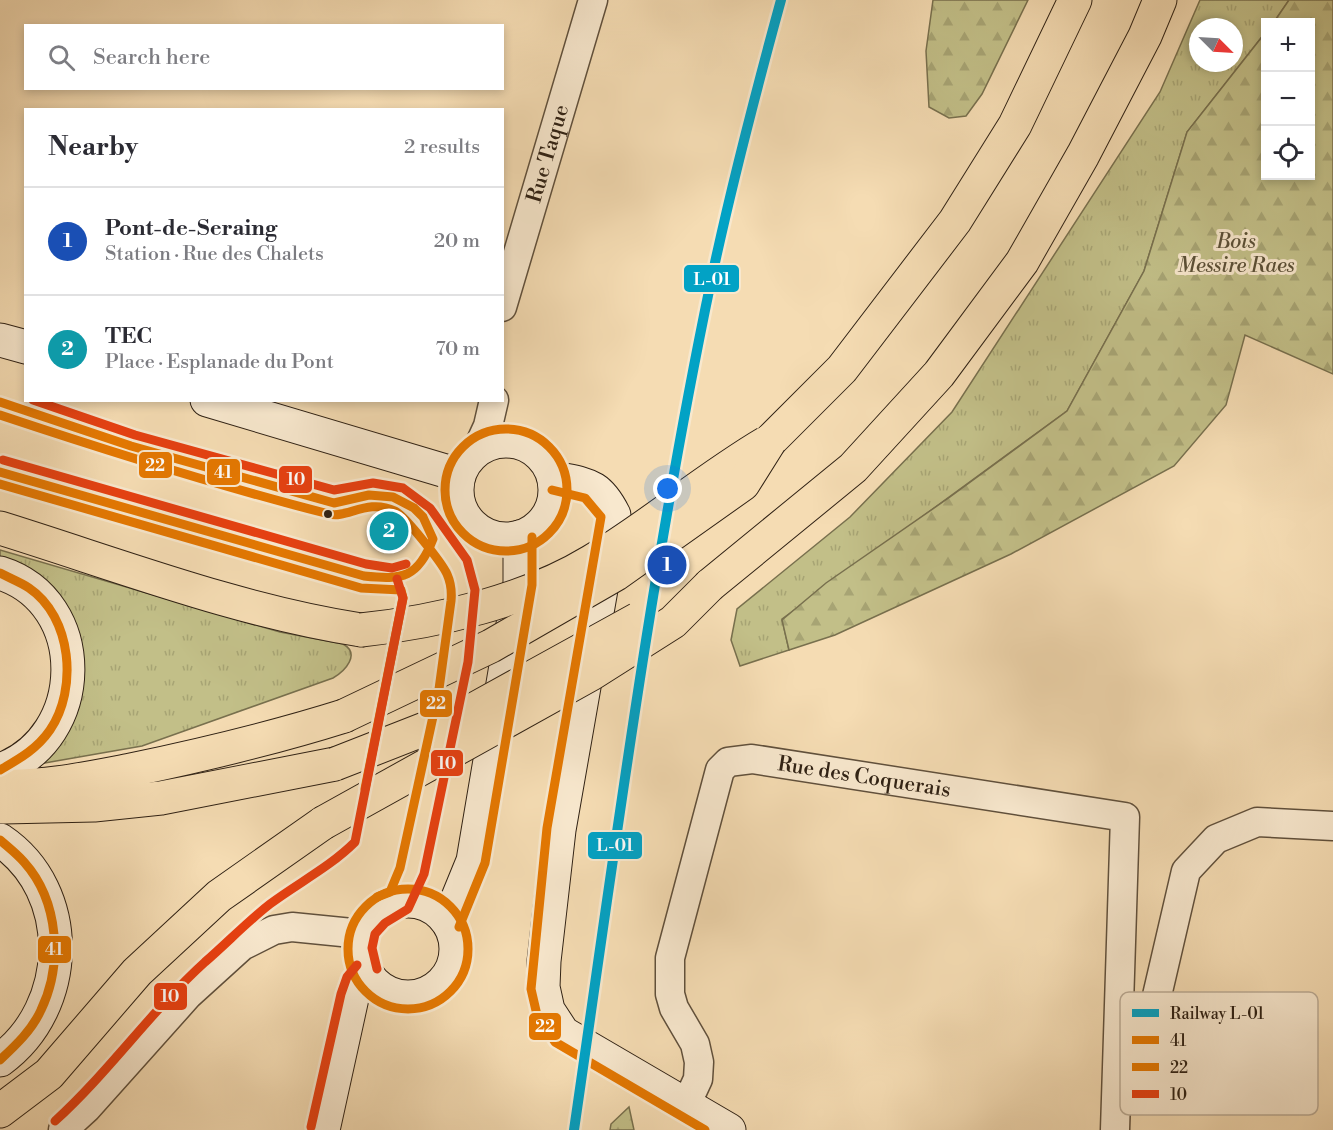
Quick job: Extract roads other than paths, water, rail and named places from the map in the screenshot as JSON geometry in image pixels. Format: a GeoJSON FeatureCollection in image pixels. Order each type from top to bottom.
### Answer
{"type":"FeatureCollection","features":[{"type":"Feature","properties":{"kind":"highway"},"geometry":{"type":"LineString","coordinates":[[5,787],[89,778],[169,762],[280,736],[344,716],[491,646],[616,574],[743,484],[770,441],[842,369],[955,221],[1015,125],[1075,0]]}},
{"type":"Feature","properties":{"kind":"highway"},"geometry":{"type":"LineString","coordinates":[[0,1111],[49,1074],[137,972],[219,896],[323,823],[591,674],[673,622],[710,585],[853,468],[939,374],[1022,262],[1089,146],[1145,36],[1160,0]]}},
{"type":"Feature","properties":{"kind":"highway"},"geometry":{"type":"LineString","coordinates":[[0,528],[309,622],[361,630],[395,626],[452,614],[536,588],[591,562],[725,467],[770,441]]}},
{"type":"Feature","properties":{"kind":"highway"},"geometry":{"type":"LineString","coordinates":[[5,787],[94,805],[161,798],[334,764],[473,710],[677,597],[710,585]]}},
{"type":"Feature","properties":{"kind":"street","name":"Rue Taque"},"geometry":{"type":"LineString","coordinates":[[504,300],[593,0]]}},
{"type":"Feature","properties":{"kind":"street"},"geometry":{"type":"LineString","coordinates":[[0,340],[24,346]]}},
{"type":"Feature","properties":{"kind":"street"},"geometry":{"type":"LineString","coordinates":[[221,402],[264,408],[468,462]]}},
{"type":"Feature","properties":{"kind":"street"},"geometry":{"type":"LineString","coordinates":[[468,462],[491,443],[517,442],[530,446],[541,455],[554,478],[555,493],[548,514],[534,530],[520,537],[502,539],[485,535],[471,525],[460,510],[457,492],[468,462],[488,426],[494,402]]}},
{"type":"Feature","properties":{"kind":"street"},"geometry":{"type":"LineString","coordinates":[[554,478],[587,485],[604,494],[614,515],[559,830],[544,961],[543,987],[548,1010],[563,1033],[729,1130]]}},
{"type":"Feature","properties":{"kind":"street"},"geometry":{"type":"LineString","coordinates":[[448,922],[472,861],[520,583],[520,537]]}},
{"type":"Feature","properties":{"kind":"street"},"geometry":{"type":"LineString","coordinates":[[0,573],[16,578],[35,591],[51,610],[67,651],[68,671],[62,711],[41,744],[5,787]]}},
{"type":"Feature","properties":{"kind":"street","name":"Rue des Coquerais"},"geometry":{"type":"LineString","coordinates":[[686,1105],[698,1079],[699,1062],[695,1044],[674,1008],[668,979],[670,958],[689,879],[720,770],[728,762],[737,759],[804,766],[1125,817],[1116,1118]]}},
{"type":"Feature","properties":{"kind":"street"},"geometry":{"type":"LineString","coordinates":[[1158,992],[1186,871],[1216,839],[1257,822],[1333,826]]}},
{"type":"Feature","properties":{"kind":"street"},"geometry":{"type":"LineString","coordinates":[[0,1060],[17,1047],[41,1014],[50,991],[58,957],[53,917],[45,895],[24,861],[3,842]]}},
{"type":"Feature","properties":{"kind":"street"},"geometry":{"type":"LineString","coordinates":[[399,901],[427,904],[448,922],[454,936],[456,951],[453,967],[445,980],[434,990],[419,997],[404,998],[388,994],[375,986],[366,974],[359,947],[362,934],[370,919],[382,908],[399,901]]}},
{"type":"Feature","properties":{"kind":"street"},"geometry":{"type":"LineString","coordinates":[[63,1130],[87,1108],[188,995],[242,946],[274,930],[292,927],[362,934]]}},
{"type":"Feature","properties":{"kind":"street"},"geometry":{"type":"LineString","coordinates":[[324,1130],[352,998],[357,983],[366,974]]}},
{"type":"Feature","properties":{"kind":"rail line","name":"L-01"},"geometry":{"type":"LineString","coordinates":[[574,1130],[652,601],[689,391],[726,214],[781,0]]}},
{"type":"Feature","properties":{"kind":"place","name":"TEC"},"geometry":{"type":"Point","coordinates":[389,531]}},
{"type":"Feature","properties":{"kind":"place","name":"Pont-de-Seraing"},"geometry":{"type":"Point","coordinates":[667,565]}},
{"type":"Feature","properties":{"kind":"park label","name":"Bois Messire Raes"},"geometry":{"type":"Point","coordinates":[1236,253]}}]}
